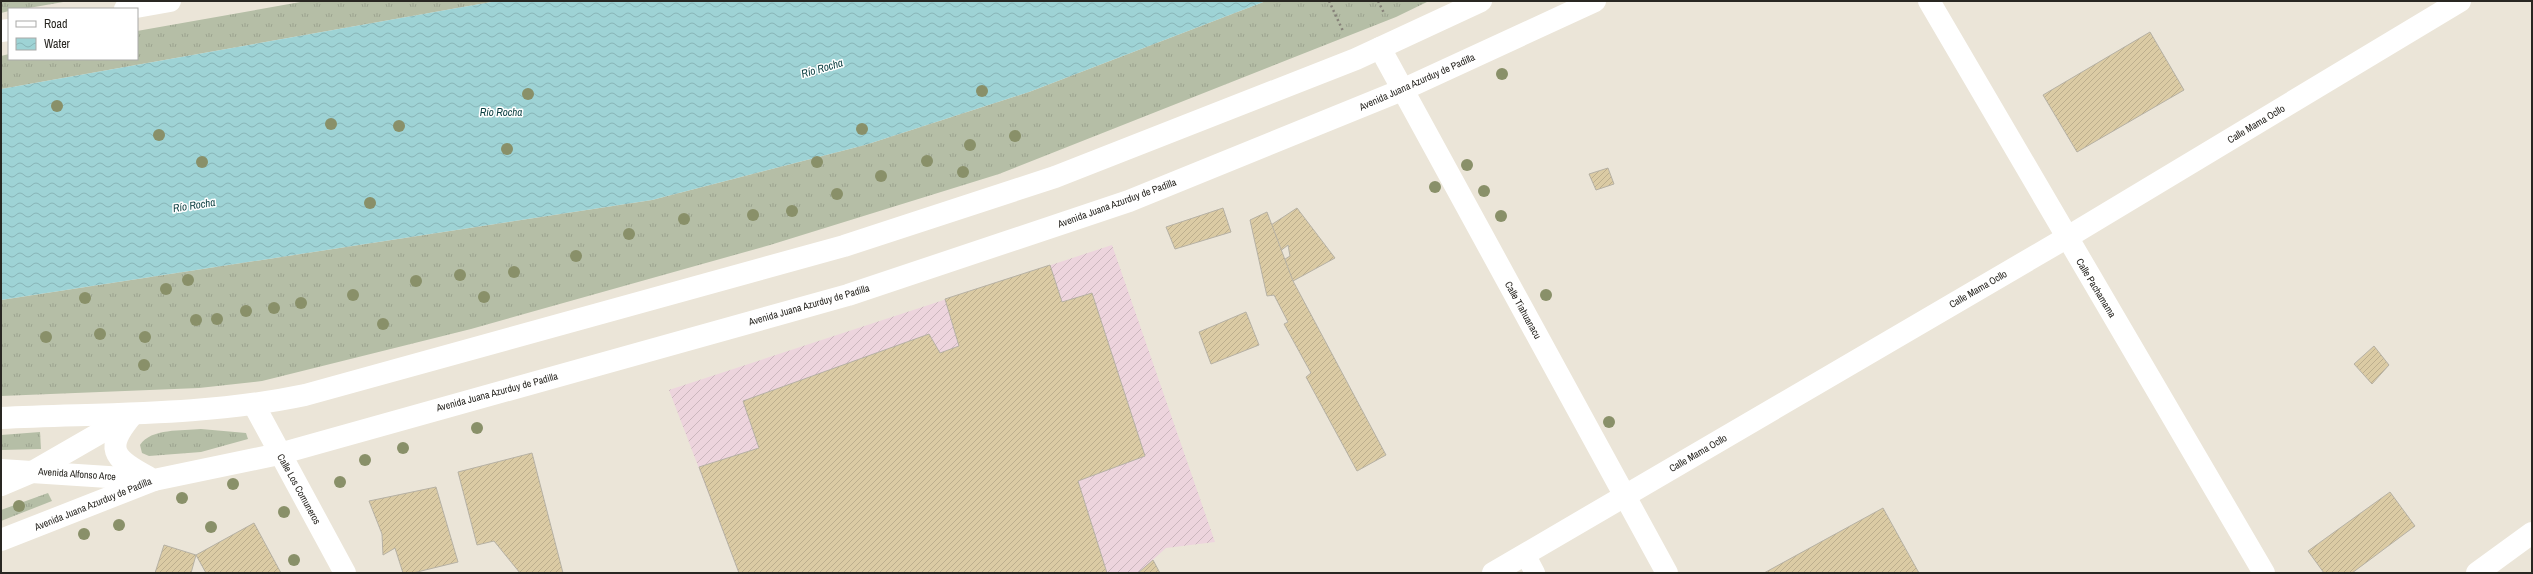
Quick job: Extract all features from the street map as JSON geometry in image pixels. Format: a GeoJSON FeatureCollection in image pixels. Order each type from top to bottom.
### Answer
{"type":"FeatureCollection","features":[{"type":"Feature","properties":{"kind":"main road"},"geometry":{"type":"LineString","coordinates":[[131,8],[170,1]]}},
{"type":"Feature","properties":{"kind":"main road"},"geometry":{"type":"LineString","coordinates":[[1,418],[132,414],[254,405],[305,395],[844,246],[1055,177],[1356,59],[1481,1]]}},
{"type":"Feature","properties":{"kind":"main road","name":"Avenida Juana Azurduy de Padilla"},"geometry":{"type":"LineString","coordinates":[[1,540],[154,480],[279,454],[848,295],[1128,201],[1402,90],[1595,1]]}},
{"type":"Feature","properties":{"kind":"main road","name":"Calle Pachamama"},"geometry":{"type":"LineString","coordinates":[[1929,1],[2066,238],[2264,573]]}},
{"type":"Feature","properties":{"kind":"main road","name":"Calle Mama Ocllo"},"geometry":{"type":"LineString","coordinates":[[1493,573],[2066,238],[2460,1]]}},
{"type":"Feature","properties":{"kind":"main road","name":"Calle Tiahuanacu"},"geometry":{"type":"LineString","coordinates":[[1380,48],[1667,573]]}},
{"type":"Feature","properties":{"kind":"main road","name":"Calle Los Comuneros"},"geometry":{"type":"LineString","coordinates":[[254,405],[279,454],[345,573]]}},
{"type":"Feature","properties":{"kind":"main road"},"geometry":{"type":"LineString","coordinates":[[1,485],[34,471],[132,414]]}},
{"type":"Feature","properties":{"kind":"main road"},"geometry":{"type":"LineString","coordinates":[[132,414],[118,431],[115,445],[118,457],[126,465],[154,480]]}},
{"type":"Feature","properties":{"kind":"main road","name":"Avenida Alfonso Arce"},"geometry":{"type":"LineString","coordinates":[[1,470],[154,480]]}},
{"type":"Feature","properties":{"kind":"main road"},"geometry":{"type":"LineString","coordinates":[[2477,573],[2532,533]]}},
{"type":"Feature","properties":{"kind":"lane"},"geometry":{"type":"LineString","coordinates":[[1525,554],[1535,573]]}},
{"type":"Feature","properties":{"kind":"path"},"geometry":{"type":"LineString","coordinates":[[1329,1],[1345,37]]}},
{"type":"Feature","properties":{"kind":"path"},"geometry":{"type":"LineString","coordinates":[[1378,1],[1388,20]]}},
{"type":"Feature","properties":{"kind":"shaded area"},"geometry":{"type":"Polygon","coordinates":[[[1112,245],[1215,542],[1166,548],[1138,573],[739,573],[669,390],[1112,245]]]}},
{"type":"Feature","properties":{"kind":"green space"},"geometry":{"type":"Polygon","coordinates":[[[1,1],[69,1],[29,8],[8,8],[8,11],[1,13],[1,1]]]}},
{"type":"Feature","properties":{"kind":"green space"},"geometry":{"type":"Polygon","coordinates":[[[306,1],[497,1],[1,89],[1,56],[8,54],[8,60],[138,60],[138,31],[306,1]]]}},
{"type":"Feature","properties":{"kind":"green space"},"geometry":{"type":"Polygon","coordinates":[[[1266,1],[1429,1],[1396,17],[999,174],[770,245],[471,329],[262,381],[199,388],[1,396],[1,300],[652,200],[865,145],[1029,92],[1266,1]]]}},
{"type":"Feature","properties":{"kind":"green space"},"geometry":{"type":"Polygon","coordinates":[[[201,429],[246,433],[248,439],[201,452],[149,456],[142,453],[140,445],[145,440],[159,433],[201,429]]]}},
{"type":"Feature","properties":{"kind":"green space"},"geometry":{"type":"Polygon","coordinates":[[[40,432],[41,449],[1,450],[1,435],[40,432]]]}},
{"type":"Feature","properties":{"kind":"green space"},"geometry":{"type":"Polygon","coordinates":[[[48,493],[52,501],[1,521],[1,510],[48,493]]]}},
{"type":"Feature","properties":{"kind":"water","name":"Río Rocha"},"geometry":{"type":"Polygon","coordinates":[[[497,1],[1266,1],[1029,92],[865,145],[652,200],[1,300],[1,89],[497,1]]]}},
{"type":"Feature","properties":{"kind":"building"},"geometry":{"type":"Polygon","coordinates":[[[2150,32],[2184,90],[2077,152],[2043,95],[2150,32]]]}},
{"type":"Feature","properties":{"kind":"building"},"geometry":{"type":"Polygon","coordinates":[[[1608,168],[1614,184],[1596,190],[1589,174],[1608,168]]]}},
{"type":"Feature","properties":{"kind":"building"},"geometry":{"type":"Polygon","coordinates":[[[1223,208],[1231,232],[1175,249],[1166,227],[1223,208]]]}},
{"type":"Feature","properties":{"kind":"building"},"geometry":{"type":"Polygon","coordinates":[[[1297,208],[1335,258],[1293,281],[1282,261],[1290,256],[1288,245],[1279,252],[1271,225],[1297,208]]]}},
{"type":"Feature","properties":{"kind":"building"},"geometry":{"type":"Polygon","coordinates":[[[1267,212],[1293,281],[1386,455],[1357,471],[1306,377],[1311,373],[1284,324],[1288,322],[1274,295],[1267,296],[1250,220],[1267,212]]]}},
{"type":"Feature","properties":{"kind":"building"},"geometry":{"type":"Polygon","coordinates":[[[1050,265],[1062,302],[1092,293],[1145,456],[1078,481],[1107,573],[739,573],[699,467],[759,448],[743,401],[929,334],[940,353],[959,346],[945,299],[1050,265]]]}},
{"type":"Feature","properties":{"kind":"building"},"geometry":{"type":"Polygon","coordinates":[[[1246,312],[1259,345],[1211,364],[1199,332],[1246,312]]]}},
{"type":"Feature","properties":{"kind":"building"},"geometry":{"type":"Polygon","coordinates":[[[2374,346],[2389,365],[2372,384],[2354,364],[2374,346]]]}},
{"type":"Feature","properties":{"kind":"building"},"geometry":{"type":"Polygon","coordinates":[[[532,453],[563,573],[520,573],[494,541],[477,545],[458,472],[532,453]]]}},
{"type":"Feature","properties":{"kind":"building"},"geometry":{"type":"Polygon","coordinates":[[[436,487],[458,562],[413,573],[403,573],[395,548],[383,555],[382,534],[369,501],[436,487]]]}},
{"type":"Feature","properties":{"kind":"building"},"geometry":{"type":"Polygon","coordinates":[[[2390,492],[2415,526],[2352,573],[2324,573],[2308,551],[2390,492]]]}},
{"type":"Feature","properties":{"kind":"building"},"geometry":{"type":"Polygon","coordinates":[[[1883,508],[1919,573],[1764,573],[1883,508]]]}},
{"type":"Feature","properties":{"kind":"building"},"geometry":{"type":"Polygon","coordinates":[[[254,523],[281,573],[206,573],[196,555],[254,523]]]}},
{"type":"Feature","properties":{"kind":"building"},"geometry":{"type":"Polygon","coordinates":[[[164,545],[196,555],[191,573],[155,573],[164,545]]]}},
{"type":"Feature","properties":{"kind":"building"},"geometry":{"type":"Polygon","coordinates":[[[1153,560],[1160,573],[1138,573],[1153,560]]]}}]}
